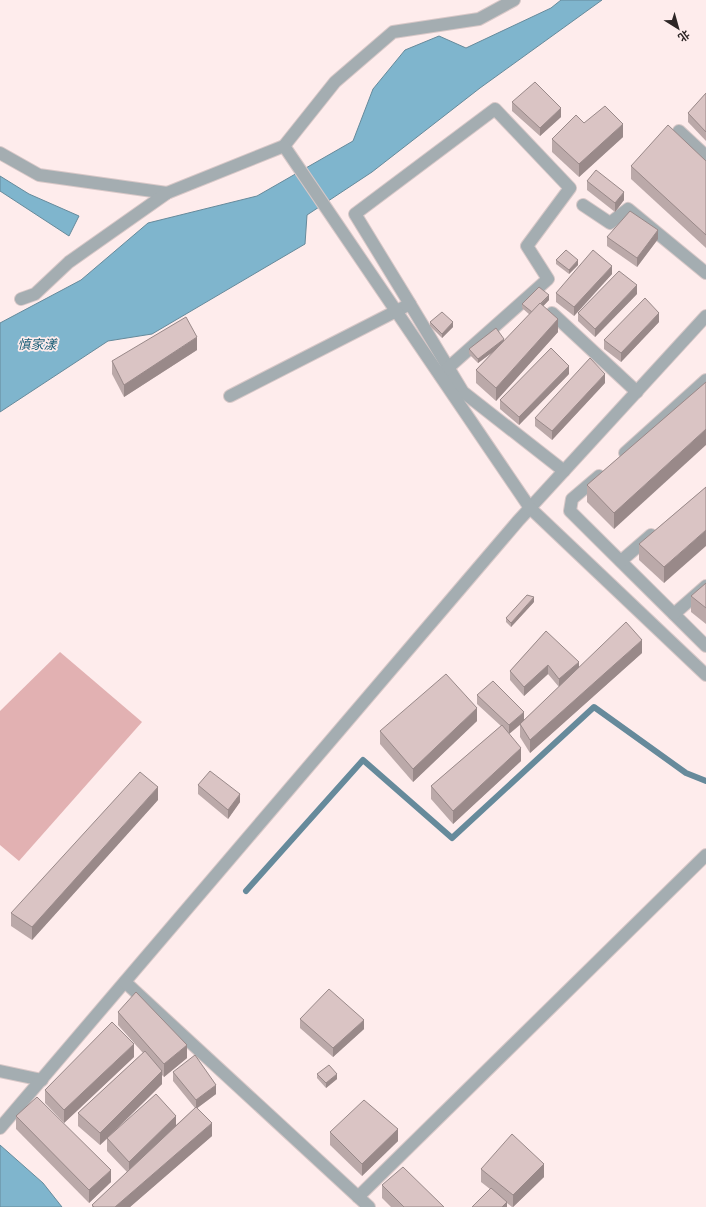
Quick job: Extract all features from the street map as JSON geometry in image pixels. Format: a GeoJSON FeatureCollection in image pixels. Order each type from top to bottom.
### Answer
{"type":"FeatureCollection","features":[{"type":"Feature","properties":{"kind":"street"},"geometry":{"type":"LineString","coordinates":[[21,299],[34,294],[69,262],[166,193],[284,146],[335,82],[393,32],[479,19],[514,0]]}},
{"type":"Feature","properties":{"kind":"street"},"geometry":{"type":"LineString","coordinates":[[444,371],[548,279],[527,246],[570,188],[495,109],[355,214],[410,304],[444,371],[530,508],[706,675]]}},
{"type":"Feature","properties":{"kind":"street"},"geometry":{"type":"LineString","coordinates":[[679,131],[706,156]]}},
{"type":"Feature","properties":{"kind":"street"},"geometry":{"type":"LineString","coordinates":[[284,146],[396,312],[444,371],[463,392],[564,471]]}},
{"type":"Feature","properties":{"kind":"street"},"geometry":{"type":"LineString","coordinates":[[0,153],[40,175],[166,193]]}},
{"type":"Feature","properties":{"kind":"street"},"geometry":{"type":"LineString","coordinates":[[583,205],[610,223],[628,208],[706,273]]}},
{"type":"Feature","properties":{"kind":"street"},"geometry":{"type":"LineString","coordinates":[[230,396],[410,304]]}},
{"type":"Feature","properties":{"kind":"street"},"geometry":{"type":"LineString","coordinates":[[552,313],[636,392]]}},
{"type":"Feature","properties":{"kind":"street"},"geometry":{"type":"LineString","coordinates":[[2,1126],[530,508],[706,316]]}},
{"type":"Feature","properties":{"kind":"street"},"geometry":{"type":"LineString","coordinates":[[619,458],[706,380]]}},
{"type":"Feature","properties":{"kind":"street"},"geometry":{"type":"LineString","coordinates":[[607,468],[572,499],[570,511],[706,646]]}},
{"type":"Feature","properties":{"kind":"street"},"geometry":{"type":"LineString","coordinates":[[621,561],[660,526]]}},
{"type":"Feature","properties":{"kind":"street"},"geometry":{"type":"LineString","coordinates":[[674,614],[706,586]]}},
{"type":"Feature","properties":{"kind":"street"},"geometry":{"type":"LineString","coordinates":[[358,1197],[706,855]]}},
{"type":"Feature","properties":{"kind":"street"},"geometry":{"type":"LineString","coordinates":[[125,982],[369,1207]]}},
{"type":"Feature","properties":{"kind":"street"},"geometry":{"type":"LineString","coordinates":[[0,1071],[42,1080]]}},
{"type":"Feature","properties":{"kind":"shaded area"},"geometry":{"type":"Polygon","coordinates":[[[60,652],[142,722],[19,861],[0,845],[0,711],[60,652]]]}},
{"type":"Feature","properties":{"kind":"water","name":"慎家漾"},"geometry":{"type":"Polygon","coordinates":[[[561,0],[602,0],[480,88],[372,172],[307,215],[305,244],[152,334],[108,341],[0,412],[0,323],[81,280],[148,223],[257,196],[353,141],[373,89],[405,50],[439,36],[466,48],[551,8],[561,0]]]}},
{"type":"Feature","properties":{"kind":"water"},"geometry":{"type":"Polygon","coordinates":[[[0,176],[29,194],[79,216],[69,236],[0,191],[0,176]]]}},
{"type":"Feature","properties":{"kind":"water"},"geometry":{"type":"Polygon","coordinates":[[[0,1145],[43,1183],[62,1207],[0,1207],[0,1145]]]}},
{"type":"Feature","properties":{"kind":"building"},"geometry":{"type":"Polygon","coordinates":[[[535,82],[561,108],[540,128],[512,102],[535,82]]]}},
{"type":"Feature","properties":{"kind":"building"},"geometry":{"type":"Polygon","coordinates":[[[706,93],[706,132],[688,113],[706,93]]]}},
{"type":"Feature","properties":{"kind":"building"},"geometry":{"type":"Polygon","coordinates":[[[605,106],[623,124],[579,164],[552,139],[576,115],[584,123],[605,106]]]}},
{"type":"Feature","properties":{"kind":"building"},"geometry":{"type":"Polygon","coordinates":[[[668,125],[706,161],[706,235],[631,166],[668,125]]]}},
{"type":"Feature","properties":{"kind":"building"},"geometry":{"type":"Polygon","coordinates":[[[596,170],[624,192],[615,203],[587,181],[596,170]]]}},
{"type":"Feature","properties":{"kind":"building"},"geometry":{"type":"Polygon","coordinates":[[[630,211],[658,230],[637,258],[607,237],[630,211]]]}},
{"type":"Feature","properties":{"kind":"building"},"geometry":{"type":"Polygon","coordinates":[[[566,250],[578,260],[569,270],[556,260],[566,250]]]}},
{"type":"Feature","properties":{"kind":"building"},"geometry":{"type":"Polygon","coordinates":[[[593,250],[612,266],[574,307],[556,293],[593,250]]]}},
{"type":"Feature","properties":{"kind":"building"},"geometry":{"type":"Polygon","coordinates":[[[619,271],[637,285],[595,329],[578,313],[619,271]]]}},
{"type":"Feature","properties":{"kind":"building"},"geometry":{"type":"Polygon","coordinates":[[[539,287],[549,295],[532,312],[522,304],[539,287]]]}},
{"type":"Feature","properties":{"kind":"building"},"geometry":{"type":"Polygon","coordinates":[[[645,298],[659,313],[621,353],[604,340],[645,298]]]}},
{"type":"Feature","properties":{"kind":"building"},"geometry":{"type":"Polygon","coordinates":[[[540,303],[558,319],[496,388],[476,370],[540,303]]]}},
{"type":"Feature","properties":{"kind":"building"},"geometry":{"type":"Polygon","coordinates":[[[442,312],[453,322],[442,334],[430,322],[442,312]]]}},
{"type":"Feature","properties":{"kind":"building"},"geometry":{"type":"Polygon","coordinates":[[[186,317],[197,337],[124,385],[112,361],[186,317]]]}},
{"type":"Feature","properties":{"kind":"building"},"geometry":{"type":"Polygon","coordinates":[[[496,328],[504,339],[478,359],[469,349],[496,328]]]}},
{"type":"Feature","properties":{"kind":"building"},"geometry":{"type":"Polygon","coordinates":[[[551,348],[569,366],[519,417],[500,400],[551,348]]]}},
{"type":"Feature","properties":{"kind":"building"},"geometry":{"type":"Polygon","coordinates":[[[590,358],[605,374],[552,431],[535,418],[590,358]]]}},
{"type":"Feature","properties":{"kind":"building"},"geometry":{"type":"Polygon","coordinates":[[[706,382],[706,429],[614,513],[587,485],[706,382]]]}},
{"type":"Feature","properties":{"kind":"building"},"geometry":{"type":"Polygon","coordinates":[[[706,487],[706,530],[664,567],[639,544],[706,487]]]}},
{"type":"Feature","properties":{"kind":"building"},"geometry":{"type":"Polygon","coordinates":[[[706,583],[706,608],[691,596],[706,583]]]}},
{"type":"Feature","properties":{"kind":"building"},"geometry":{"type":"Polygon","coordinates":[[[527,595],[534,597],[511,623],[506,618],[527,595]]]}},
{"type":"Feature","properties":{"kind":"building"},"geometry":{"type":"Polygon","coordinates":[[[626,622],[642,640],[530,740],[520,724],[626,622]]]}},
{"type":"Feature","properties":{"kind":"building"},"geometry":{"type":"Polygon","coordinates":[[[546,631],[579,662],[559,679],[548,665],[524,687],[510,671],[546,631]]]}},
{"type":"Feature","properties":{"kind":"building"},"geometry":{"type":"Polygon","coordinates":[[[446,674],[477,708],[413,769],[380,731],[446,674]]]}},
{"type":"Feature","properties":{"kind":"building"},"geometry":{"type":"Polygon","coordinates":[[[493,681],[524,712],[509,725],[477,695],[493,681]]]}},
{"type":"Feature","properties":{"kind":"building"},"geometry":{"type":"Polygon","coordinates":[[[502,725],[521,748],[453,811],[431,786],[502,725]]]}},
{"type":"Feature","properties":{"kind":"building"},"geometry":{"type":"Polygon","coordinates":[[[210,771],[240,794],[228,810],[198,785],[210,771]]]}},
{"type":"Feature","properties":{"kind":"building"},"geometry":{"type":"Polygon","coordinates":[[[140,772],[158,787],[32,927],[11,913],[140,772]]]}},
{"type":"Feature","properties":{"kind":"building"},"geometry":{"type":"Polygon","coordinates":[[[329,989],[364,1020],[333,1048],[300,1019],[329,989]]]}},
{"type":"Feature","properties":{"kind":"building"},"geometry":{"type":"Polygon","coordinates":[[[136,992],[187,1045],[164,1064],[118,1012],[136,992]]]}},
{"type":"Feature","properties":{"kind":"building"},"geometry":{"type":"Polygon","coordinates":[[[112,1022],[134,1044],[64,1110],[45,1090],[112,1022]]]}},
{"type":"Feature","properties":{"kind":"building"},"geometry":{"type":"Polygon","coordinates":[[[145,1051],[162,1071],[100,1133],[78,1113],[145,1051]]]}},
{"type":"Feature","properties":{"kind":"building"},"geometry":{"type":"Polygon","coordinates":[[[195,1055],[216,1085],[196,1100],[173,1072],[195,1055]]]}},
{"type":"Feature","properties":{"kind":"building"},"geometry":{"type":"Polygon","coordinates":[[[329,1065],[337,1074],[326,1083],[317,1074],[329,1065]]]}},
{"type":"Feature","properties":{"kind":"building"},"geometry":{"type":"Polygon","coordinates":[[[156,1094],[176,1116],[129,1162],[107,1138],[156,1094]]]}},
{"type":"Feature","properties":{"kind":"building"},"geometry":{"type":"Polygon","coordinates":[[[37,1097],[111,1170],[89,1190],[16,1116],[37,1097]]]}},
{"type":"Feature","properties":{"kind":"building"},"geometry":{"type":"Polygon","coordinates":[[[364,1100],[398,1129],[362,1164],[330,1132],[364,1100]]]}},
{"type":"Feature","properties":{"kind":"building"},"geometry":{"type":"Polygon","coordinates":[[[196,1107],[212,1123],[115,1207],[94,1207],[92,1205],[196,1107]]]}},
{"type":"Feature","properties":{"kind":"building"},"geometry":{"type":"Polygon","coordinates":[[[512,1134],[544,1164],[513,1195],[481,1169],[512,1134]]]}},
{"type":"Feature","properties":{"kind":"building"},"geometry":{"type":"Polygon","coordinates":[[[403,1167],[444,1207],[404,1207],[382,1185],[403,1167]]]}},
{"type":"Feature","properties":{"kind":"building"},"geometry":{"type":"Polygon","coordinates":[[[491,1188],[507,1202],[502,1207],[472,1207],[491,1188]]]}},
{"type":"Feature","properties":{"kind":"waterway"},"geometry":{"type":"LineString","coordinates":[[246,891],[363,760],[452,838],[594,707],[686,773],[706,781]]}}]}
